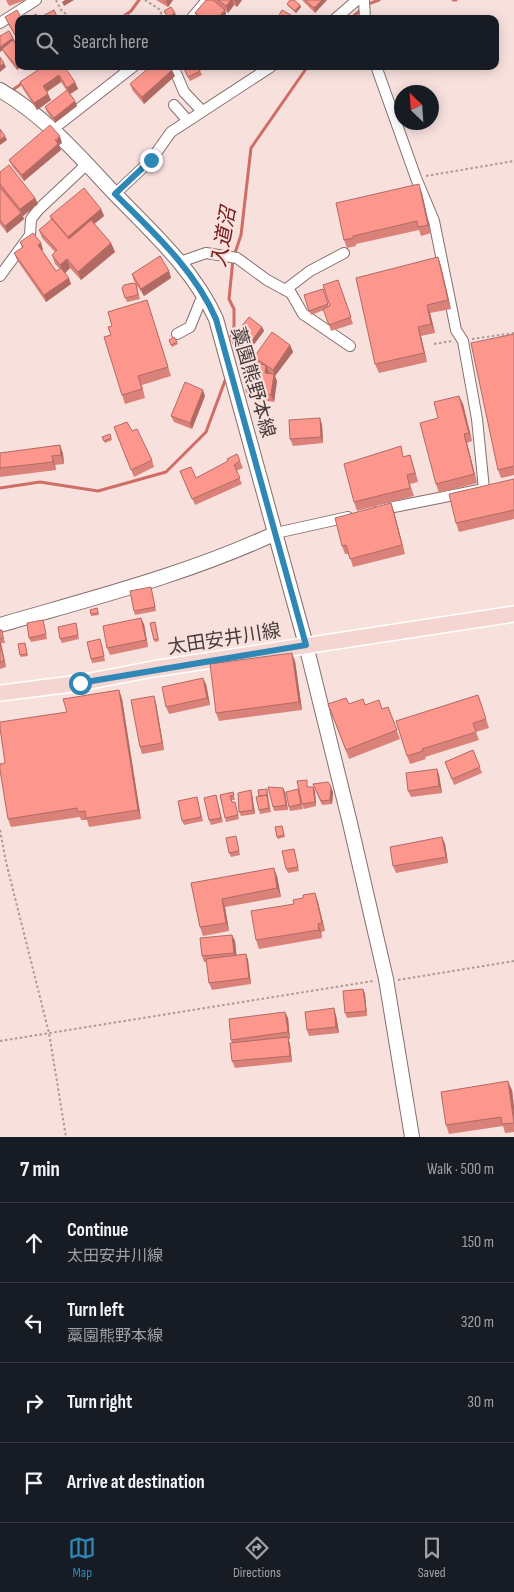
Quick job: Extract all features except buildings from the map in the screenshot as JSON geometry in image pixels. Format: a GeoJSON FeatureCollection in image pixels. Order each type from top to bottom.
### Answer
{"type":"FeatureCollection","features":[{"type":"Feature","properties":{"kind":"main road","name":"太田安井川線"},"geometry":{"type":"LineString","coordinates":[[0,693],[80,683],[306,645],[514,614]]}},
{"type":"Feature","properties":{"kind":"street"},"geometry":{"type":"LineString","coordinates":[[0,22],[36,0]]}},
{"type":"Feature","properties":{"kind":"street"},"geometry":{"type":"LineString","coordinates":[[194,15],[207,0]]}},
{"type":"Feature","properties":{"kind":"street"},"geometry":{"type":"LineString","coordinates":[[340,15],[357,0]]}},
{"type":"Feature","properties":{"kind":"street"},"geometry":{"type":"LineString","coordinates":[[364,0],[365,15]]}},
{"type":"Feature","properties":{"kind":"street"},"geometry":{"type":"LineString","coordinates":[[53,129],[129,70]]}},
{"type":"Feature","properties":{"kind":"street"},"geometry":{"type":"LineString","coordinates":[[175,70],[184,92],[202,111]]}},
{"type":"Feature","properties":{"kind":"street"},"geometry":{"type":"LineString","coordinates":[[115,194],[151,160],[171,132],[266,70]]}},
{"type":"Feature","properties":{"kind":"street"},"geometry":{"type":"LineString","coordinates":[[0,625],[108,594],[187,568],[276,534],[484,489],[477,419],[463,341],[456,330],[434,221],[416,178],[377,70]]}},
{"type":"Feature","properties":{"kind":"street","name":"藁園熊野本線"},"geometry":{"type":"LineString","coordinates":[[0,91],[13,98],[53,129],[180,262],[206,296],[225,345],[306,645],[350,822],[386,979],[412,1137]]}},
{"type":"Feature","properties":{"kind":"street"},"geometry":{"type":"LineString","coordinates":[[174,105],[188,121]]}},
{"type":"Feature","properties":{"kind":"street"},"geometry":{"type":"LineString","coordinates":[[0,276],[30,235],[31,219],[39,209],[87,164]]}},
{"type":"Feature","properties":{"kind":"street"},"geometry":{"type":"LineString","coordinates":[[180,262],[206,253],[234,257],[267,280],[291,293],[303,314],[350,346]]}},
{"type":"Feature","properties":{"kind":"street"},"geometry":{"type":"LineString","coordinates":[[285,290],[310,271],[344,253]]}},
{"type":"Feature","properties":{"kind":"street"},"geometry":{"type":"LineString","coordinates":[[177,334],[190,328],[200,302],[206,296]]}},
{"type":"Feature","properties":{"kind":"path"},"geometry":{"type":"LineString","coordinates":[[56,0],[61,10],[67,15]]}},
{"type":"Feature","properties":{"kind":"path"},"geometry":{"type":"LineString","coordinates":[[146,0],[159,9],[162,15]]}},
{"type":"Feature","properties":{"kind":"path"},"geometry":{"type":"LineString","coordinates":[[416,178],[514,161]]}},
{"type":"Feature","properties":{"kind":"path"},"geometry":{"type":"LineString","coordinates":[[0,830],[6,862],[49,1033],[66,1137]]}},
{"type":"Feature","properties":{"kind":"path"},"geometry":{"type":"LineString","coordinates":[[0,1041],[386,979],[409,978],[514,961]]}},
{"type":"Feature","properties":{"kind":"waterway"},"geometry":{"type":"LineString","coordinates":[[126,15],[139,0]]}},
{"type":"Feature","properties":{"kind":"waterway","name":"入道沼"},"geometry":{"type":"LineString","coordinates":[[368,4],[379,0]]}},
{"type":"Feature","properties":{"kind":"waterway","name":"入道沼"},"geometry":{"type":"LineString","coordinates":[[355,15],[363,8]]}},
{"type":"Feature","properties":{"kind":"waterway","name":"入道沼"},"geometry":{"type":"LineString","coordinates":[[227,343],[230,340],[234,327],[234,309],[229,299],[233,259],[241,235],[251,148],[305,70]]}},
{"type":"Feature","properties":{"kind":"waterway"},"geometry":{"type":"LineString","coordinates":[[11,91],[24,82]]}},
{"type":"Feature","properties":{"kind":"waterway","name":"入道沼"},"geometry":{"type":"LineString","coordinates":[[0,488],[40,482],[98,491],[166,472],[206,432],[226,378]]}},
{"type":"Feature","properties":{"kind":"route"},"geometry":{"type":"LineString","coordinates":[[80,683],[153,669],[306,645],[224,341],[216,319],[206,296],[195,279],[115,194],[151,160]]}}]}
